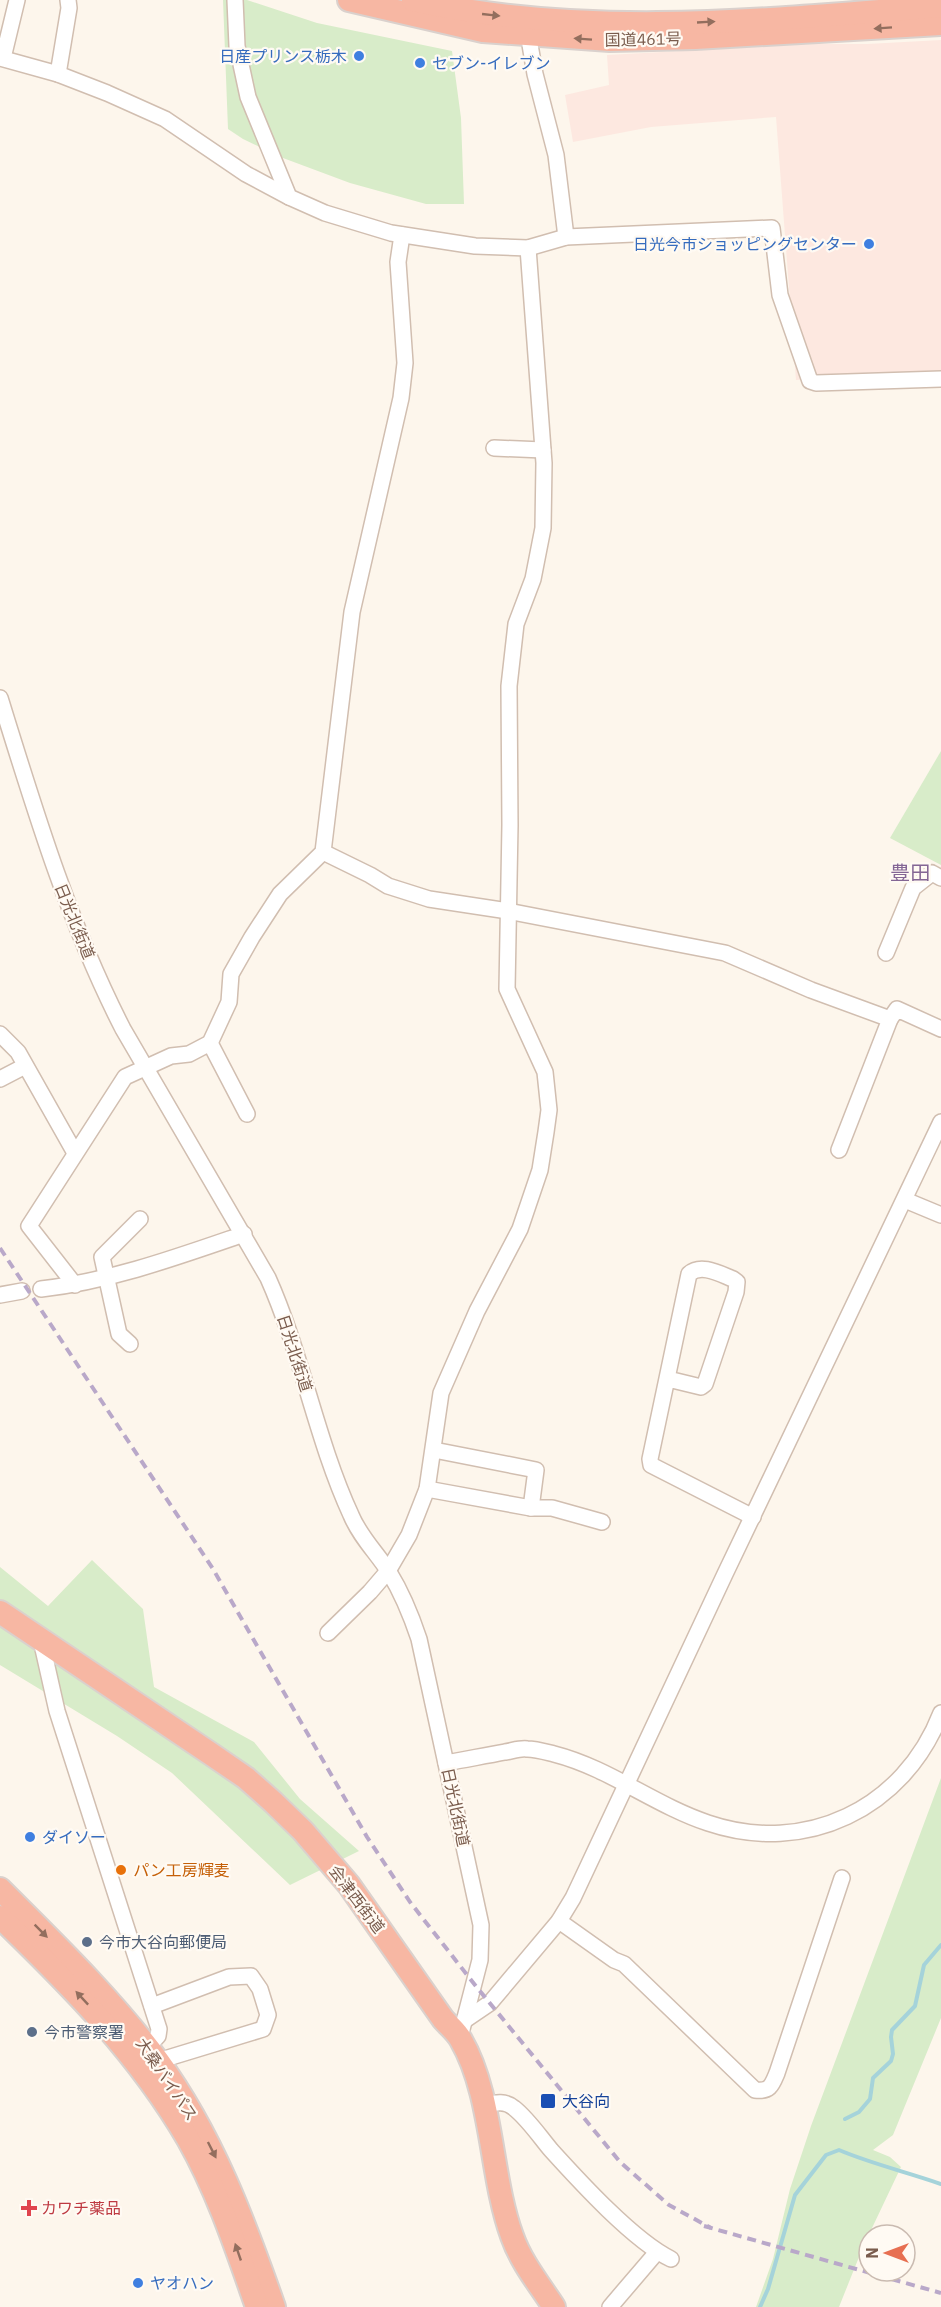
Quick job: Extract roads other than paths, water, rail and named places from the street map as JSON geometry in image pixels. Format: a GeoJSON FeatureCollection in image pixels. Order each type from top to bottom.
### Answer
{"type":"FeatureCollection","features":[{"type":"Feature","properties":{"kind":"highway","name":"国道461号"},"geometry":{"type":"LineString","coordinates":[[349,0],[436,22],[483,31],[594,23],[662,24],[941,6]]}},
{"type":"Feature","properties":{"kind":"highway","name":"国道461号"},"geometry":{"type":"LineString","coordinates":[[412,0],[484,14],[527,27],[610,40],[684,39],[941,24]]}},
{"type":"Feature","properties":{"kind":"highway","name":"会津西街道"},"geometry":{"type":"LineString","coordinates":[[0,1612],[246,1778],[303,1831],[349,1885],[443,2019],[462,2029],[483,2105],[505,2215],[512,2237],[522,2259],[554,2307]]}},
{"type":"Feature","properties":{"kind":"highway","name":"大桑バイパス"},"geometry":{"type":"LineString","coordinates":[[0,1889],[106,2011],[153,2055],[189,2108],[220,2168],[245,2224],[274,2307]]}},
{"type":"Feature","properties":{"kind":"highway","name":"大桑バイパス"},"geometry":{"type":"LineString","coordinates":[[0,1917],[80,1996],[106,2011],[188,2139],[230,2229],[257,2307]]}},
{"type":"Feature","properties":{"kind":"street"},"geometry":{"type":"LineString","coordinates":[[17,0],[2,58],[58,74],[165,119],[246,174],[325,213],[402,235],[475,246],[528,248],[567,237],[772,228],[780,295],[810,381],[816,383],[941,379]]}},
{"type":"Feature","properties":{"kind":"street"},"geometry":{"type":"LineString","coordinates":[[58,74],[69,8],[68,0]]}},
{"type":"Feature","properties":{"kind":"street"},"geometry":{"type":"LineString","coordinates":[[235,0],[237,46],[248,97],[290,197]]}},
{"type":"Feature","properties":{"kind":"street"},"geometry":{"type":"LineString","coordinates":[[527,27],[535,74],[556,155],[567,237]]}},
{"type":"Feature","properties":{"kind":"street"},"geometry":{"type":"LineString","coordinates":[[75,1285],[29,1226],[125,1077],[171,1056],[189,1054],[210,1042],[230,1002],[231,974],[252,937],[280,894],[323,852],[352,612],[401,398],[404,375],[398,262],[402,235]]}},
{"type":"Feature","properties":{"kind":"street"},"geometry":{"type":"LineString","coordinates":[[328,1633],[388,1571],[409,1535],[427,1489],[441,1394],[477,1311],[520,1229],[540,1170],[546,1132],[549,1110],[544,1072],[507,989],[509,686],[516,624],[533,579],[543,528],[543,450],[528,248]]}},
{"type":"Feature","properties":{"kind":"street"},"geometry":{"type":"LineString","coordinates":[[494,448],[543,450]]}},
{"type":"Feature","properties":{"kind":"street","name":"日光北街道"},"geometry":{"type":"LineString","coordinates":[[0,698],[64,895],[106,997],[244,1234],[281,1307],[335,1476],[351,1516],[364,1540],[388,1571],[404,1599],[419,1639],[481,1925],[480,1960],[462,2029]]}},
{"type":"Feature","properties":{"kind":"street"},"geometry":{"type":"LineString","coordinates":[[323,852],[408,894],[725,953],[811,990],[890,1019]]}},
{"type":"Feature","properties":{"kind":"street"},"geometry":{"type":"LineString","coordinates":[[886,953],[912,888],[932,873],[941,878]]}},
{"type":"Feature","properties":{"kind":"street"},"geometry":{"type":"LineString","coordinates":[[838,1150],[890,1019],[897,1009],[941,1029]]}},
{"type":"Feature","properties":{"kind":"street"},"geometry":{"type":"LineString","coordinates":[[0,1034],[18,1053],[75,1153]]}},
{"type":"Feature","properties":{"kind":"street"},"geometry":{"type":"LineString","coordinates":[[210,1042],[247,1114]]}},
{"type":"Feature","properties":{"kind":"street"},"geometry":{"type":"LineString","coordinates":[[0,1079],[25,1066]]}},
{"type":"Feature","properties":{"kind":"street"},"geometry":{"type":"LineString","coordinates":[[462,2029],[490,2003],[559,1921],[573,1898],[941,1122]]}},
{"type":"Feature","properties":{"kind":"street"},"geometry":{"type":"LineString","coordinates":[[905,1200],[941,1215]]}},
{"type":"Feature","properties":{"kind":"street"},"geometry":{"type":"LineString","coordinates":[[130,1344],[118,1334],[102,1257],[141,1219]]}},
{"type":"Feature","properties":{"kind":"street"},"geometry":{"type":"LineString","coordinates":[[40,1289],[75,1285],[145,1268],[244,1234]]}},
{"type":"Feature","properties":{"kind":"street"},"geometry":{"type":"LineString","coordinates":[[668,1379],[701,1387],[705,1384],[736,1292],[737,1282],[733,1279],[698,1268],[689,1274],[650,1459],[651,1465],[753,1517]]}},
{"type":"Feature","properties":{"kind":"street"},"geometry":{"type":"LineString","coordinates":[[0,1295],[22,1291]]}},
{"type":"Feature","properties":{"kind":"street"},"geometry":{"type":"LineString","coordinates":[[434,1450],[536,1470],[531,1508]]}},
{"type":"Feature","properties":{"kind":"street"},"geometry":{"type":"LineString","coordinates":[[427,1489],[531,1508],[552,1508],[602,1522]]}},
{"type":"Feature","properties":{"kind":"street"},"geometry":{"type":"LineString","coordinates":[[41,1640],[57,1712],[159,2029],[153,2055],[262,2029],[268,2015],[260,1989],[251,1976],[229,1977],[152,2006]]}},
{"type":"Feature","properties":{"kind":"street"},"geometry":{"type":"LineString","coordinates":[[446,1763],[527,1749],[554,1754],[579,1762],[681,1813],[728,1829],[754,1834],[781,1834],[807,1830],[860,1811],[886,1792],[912,1766],[935,1728],[941,1713]]}},
{"type":"Feature","properties":{"kind":"street"},"geometry":{"type":"LineString","coordinates":[[559,1921],[614,1960],[624,1964],[755,2090],[764,2091],[771,2087],[777,2073],[842,1878]]}},
{"type":"Feature","properties":{"kind":"street"},"geometry":{"type":"LineString","coordinates":[[483,2105],[500,2102],[514,2107],[604,2204],[657,2252],[671,2259]]}},
{"type":"Feature","properties":{"kind":"street"},"geometry":{"type":"LineString","coordinates":[[610,2307],[657,2252]]}},
{"type":"Feature","properties":{"kind":"waterway"},"geometry":{"type":"LineString","coordinates":[[845,2119],[859,2112],[870,2099],[873,2078],[891,2061],[892,2030],[915,2006],[924,1965],[941,1945]]}},
{"type":"Feature","properties":{"kind":"waterway"},"geometry":{"type":"LineString","coordinates":[[760,2307],[768,2289],[795,2195],[826,2155],[839,2150],[941,2184]]}},
{"type":"Feature","properties":{"kind":"railway"},"geometry":{"type":"LineString","coordinates":[[0,1248],[213,1569],[367,1837],[410,1902],[620,2162],[669,2205],[711,2228]]}},
{"type":"Feature","properties":{"kind":"railway"},"geometry":{"type":"LineString","coordinates":[[704,2226],[941,2293]]}},
{"type":"Feature","properties":{"kind":"place","name":"日産プリンス栃木"},"geometry":{"type":"Point","coordinates":[359,56]}},
{"type":"Feature","properties":{"kind":"place","name":"セブン-イレブン"},"geometry":{"type":"Point","coordinates":[420,63]}},
{"type":"Feature","properties":{"kind":"place","name":"日光今市ショッピングセンター"},"geometry":{"type":"Point","coordinates":[869,244]}},
{"type":"Feature","properties":{"kind":"place","name":"ダイソー"},"geometry":{"type":"Point","coordinates":[30,1837]}},
{"type":"Feature","properties":{"kind":"place","name":"パン工房輝麦"},"geometry":{"type":"Point","coordinates":[121,1870]}},
{"type":"Feature","properties":{"kind":"place","name":"今市大谷向郵便局"},"geometry":{"type":"Point","coordinates":[87,1942]}},
{"type":"Feature","properties":{"kind":"place","name":"今市警察署"},"geometry":{"type":"Point","coordinates":[32,2032]}},
{"type":"Feature","properties":{"kind":"place","name":"大谷向"},"geometry":{"type":"Point","coordinates":[548,2101]}},
{"type":"Feature","properties":{"kind":"place","name":"カワチ薬品"},"geometry":{"type":"Point","coordinates":[29,2208]}},
{"type":"Feature","properties":{"kind":"place","name":"ヤオハン"},"geometry":{"type":"Point","coordinates":[138,2283]}},
{"type":"Feature","properties":{"kind":"district","name":"豊田"},"geometry":{"type":"Point","coordinates":[910,872]}}]}
